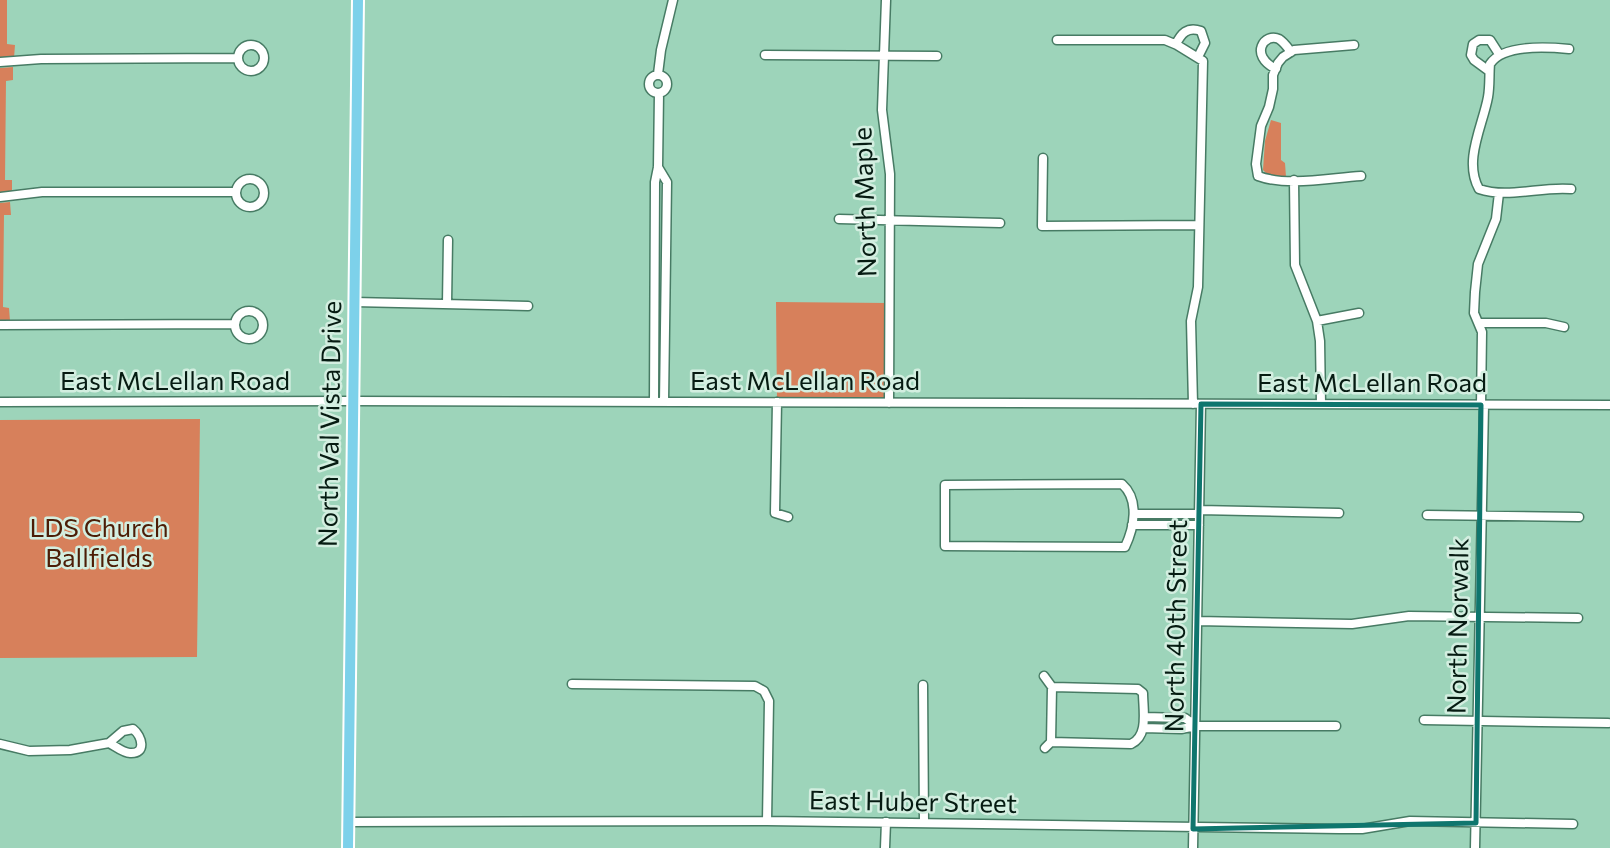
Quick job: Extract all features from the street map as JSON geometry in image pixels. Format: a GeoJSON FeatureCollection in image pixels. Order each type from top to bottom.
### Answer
{"type":"FeatureCollection","features":[{"type":"Feature","properties":{"kind":"main road","name":"North Val Vista Drive"},"geometry":{"type":"LineString","coordinates":[[348,848],[358,0]]}},
{"type":"Feature","properties":{"kind":"street"},"geometry":{"type":"LineString","coordinates":[[658,74],[660,50],[673,0]]}},
{"type":"Feature","properties":{"kind":"street","name":"North Maple"},"geometry":{"type":"LineString","coordinates":[[886,0],[882,110],[890,174],[889,403]]}},
{"type":"Feature","properties":{"kind":"street","name":"North 40th Street"},"geometry":{"type":"LineString","coordinates":[[1176,44],[1181,33],[1196,29],[1200,31],[1205,43],[1198,57],[1203,61],[1198,287],[1191,321],[1197,404],[1199,512],[1193,848]]}},
{"type":"Feature","properties":{"kind":"street"},"geometry":{"type":"LineString","coordinates":[[1276,69],[1264,63],[1261,49],[1263,44],[1268,39],[1275,38],[1291,52]]}},
{"type":"Feature","properties":{"kind":"street"},"geometry":{"type":"LineString","coordinates":[[1489,71],[1471,55],[1473,44],[1485,38],[1495,45],[1499,54]]}},
{"type":"Feature","properties":{"kind":"street"},"geometry":{"type":"LineString","coordinates":[[1057,40],[1165,40],[1198,57]]}},
{"type":"Feature","properties":{"kind":"street"},"geometry":{"type":"LineString","coordinates":[[1354,45],[1291,52],[1283,57],[1276,69],[1269,107],[1261,126],[1256,164],[1258,176],[1268,179],[1361,176]]}},
{"type":"Feature","properties":{"kind":"street"},"geometry":{"type":"LineString","coordinates":[[1569,49],[1550,47],[1499,54],[1490,64],[1487,101],[1475,145],[1475,179],[1479,189],[1499,193],[1571,189]]}},
{"type":"Feature","properties":{"kind":"street"},"geometry":{"type":"LineString","coordinates":[[765,55],[937,56]]}},
{"type":"Feature","properties":{"kind":"street"},"geometry":{"type":"LineString","coordinates":[[0,62],[41,59],[237,58]]}},
{"type":"Feature","properties":{"kind":"street"},"geometry":{"type":"LineString","coordinates":[[658,74],[665,77],[668,84],[665,91],[659,93],[652,91],[649,84],[651,78],[658,74]]}},
{"type":"Feature","properties":{"kind":"street"},"geometry":{"type":"LineString","coordinates":[[659,93],[658,167],[655,182],[654,360],[664,402]]}},
{"type":"Feature","properties":{"kind":"street"},"geometry":{"type":"LineString","coordinates":[[1044,158],[1042,226],[1198,225]]}},
{"type":"Feature","properties":{"kind":"street"},"geometry":{"type":"LineString","coordinates":[[654,402],[664,360],[666,329],[667,183],[658,167]]}},
{"type":"Feature","properties":{"kind":"street"},"geometry":{"type":"LineString","coordinates":[[1294,180],[1295,265],[1317,321],[1321,341],[1321,404]]}},
{"type":"Feature","properties":{"kind":"street"},"geometry":{"type":"LineString","coordinates":[[0,197],[42,192],[236,192]]}},
{"type":"Feature","properties":{"kind":"street","name":"North Norwalk"},"geometry":{"type":"LineString","coordinates":[[1475,848],[1482,332],[1474,313],[1478,264],[1496,219],[1499,193]]}},
{"type":"Feature","properties":{"kind":"street"},"geometry":{"type":"LineString","coordinates":[[839,219],[1000,223]]}},
{"type":"Feature","properties":{"kind":"street"},"geometry":{"type":"LineString","coordinates":[[655,222],[667,222]]}},
{"type":"Feature","properties":{"kind":"street"},"geometry":{"type":"LineString","coordinates":[[447,304],[448,240]]}},
{"type":"Feature","properties":{"kind":"street"},"geometry":{"type":"LineString","coordinates":[[354,302],[528,306]]}},
{"type":"Feature","properties":{"kind":"street"},"geometry":{"type":"LineString","coordinates":[[1317,321],[1359,313]]}},
{"type":"Feature","properties":{"kind":"street"},"geometry":{"type":"LineString","coordinates":[[1480,323],[1546,323],[1564,327]]}},
{"type":"Feature","properties":{"kind":"street"},"geometry":{"type":"LineString","coordinates":[[0,325],[235,324]]}},
{"type":"Feature","properties":{"kind":"street"},"geometry":{"type":"LineString","coordinates":[[654,328],[666,329]]}},
{"type":"Feature","properties":{"kind":"street"},"geometry":{"type":"LineString","coordinates":[[654,360],[664,360]]}},
{"type":"Feature","properties":{"kind":"street","name":"East McLellan Road"},"geometry":{"type":"LineString","coordinates":[[0,402],[1610,405]]}},
{"type":"Feature","properties":{"kind":"street"},"geometry":{"type":"LineString","coordinates":[[777,402],[775,513],[788,517]]}},
{"type":"Feature","properties":{"kind":"street"},"geometry":{"type":"LineString","coordinates":[[1122,484],[1130,491],[1134,514],[1132,525],[1125,547],[945,546],[945,485],[1122,484]]}},
{"type":"Feature","properties":{"kind":"street"},"geometry":{"type":"LineString","coordinates":[[1134,514],[1339,513]]}},
{"type":"Feature","properties":{"kind":"street"},"geometry":{"type":"LineString","coordinates":[[1427,515],[1579,517]]}},
{"type":"Feature","properties":{"kind":"street"},"geometry":{"type":"LineString","coordinates":[[1132,525],[1199,525]]}},
{"type":"Feature","properties":{"kind":"street"},"geometry":{"type":"LineString","coordinates":[[1197,621],[1352,624],[1409,616],[1578,618]]}},
{"type":"Feature","properties":{"kind":"street"},"geometry":{"type":"LineString","coordinates":[[1044,676],[1052,687],[1048,745],[1126,745],[1136,742],[1143,728],[1143,694],[1133,687],[1052,687]]}},
{"type":"Feature","properties":{"kind":"street"},"geometry":{"type":"LineString","coordinates":[[572,684],[755,686],[764,691],[769,701],[767,821]]}},
{"type":"Feature","properties":{"kind":"street"},"geometry":{"type":"LineString","coordinates":[[923,685],[924,823]]}},
{"type":"Feature","properties":{"kind":"street"},"geometry":{"type":"LineString","coordinates":[[1144,717],[1185,718],[1196,726]]}},
{"type":"Feature","properties":{"kind":"street"},"geometry":{"type":"LineString","coordinates":[[1161,717],[1161,728]]}},
{"type":"Feature","properties":{"kind":"street"},"geometry":{"type":"LineString","coordinates":[[1424,720],[1608,723]]}},
{"type":"Feature","properties":{"kind":"street"},"geometry":{"type":"LineString","coordinates":[[1143,728],[1336,726]]}},
{"type":"Feature","properties":{"kind":"street"},"geometry":{"type":"LineString","coordinates":[[0,744],[29,751],[51,751],[109,743]]}},
{"type":"Feature","properties":{"kind":"street","name":"East Huber Street"},"geometry":{"type":"LineString","coordinates":[[348,822],[767,821],[1194,829],[1362,829],[1410,821],[1573,824]]}},
{"type":"Feature","properties":{"kind":"street"},"geometry":{"type":"LineString","coordinates":[[885,848],[887,822]]}},
{"type":"Feature","properties":{"kind":"highlighted area"},"geometry":{"type":"Polygon","coordinates":[[[1201,404],[1481,405],[1476,823],[1193,829],[1201,404]]]}},
{"type":"Feature","properties":{"kind":"green space"},"geometry":{"type":"Polygon","coordinates":[[[0,0],[7,0],[7,44],[15,45],[14,58],[0,58],[0,0]]]}},
{"type":"Feature","properties":{"kind":"green space"},"geometry":{"type":"Polygon","coordinates":[[[13,67],[13,80],[6,81],[5,180],[12,180],[12,193],[0,193],[0,68],[13,67]]]}},
{"type":"Feature","properties":{"kind":"green space"},"geometry":{"type":"Polygon","coordinates":[[[1271,120],[1281,123],[1281,160],[1285,163],[1286,177],[1268,175],[1263,170],[1265,141],[1271,120]]]}},
{"type":"Feature","properties":{"kind":"green space"},"geometry":{"type":"Polygon","coordinates":[[[10,202],[11,215],[4,215],[3,307],[9,308],[10,321],[0,321],[0,203],[10,202]]]}},
{"type":"Feature","properties":{"kind":"green space"},"geometry":{"type":"Polygon","coordinates":[[[776,302],[889,303],[889,403],[777,402],[776,302]]]}},
{"type":"Feature","properties":{"kind":"green space","name":"LDS Church Ballfields"},"geometry":{"type":"Polygon","coordinates":[[[200,419],[197,657],[0,658],[0,420],[200,419]]]}}]}
